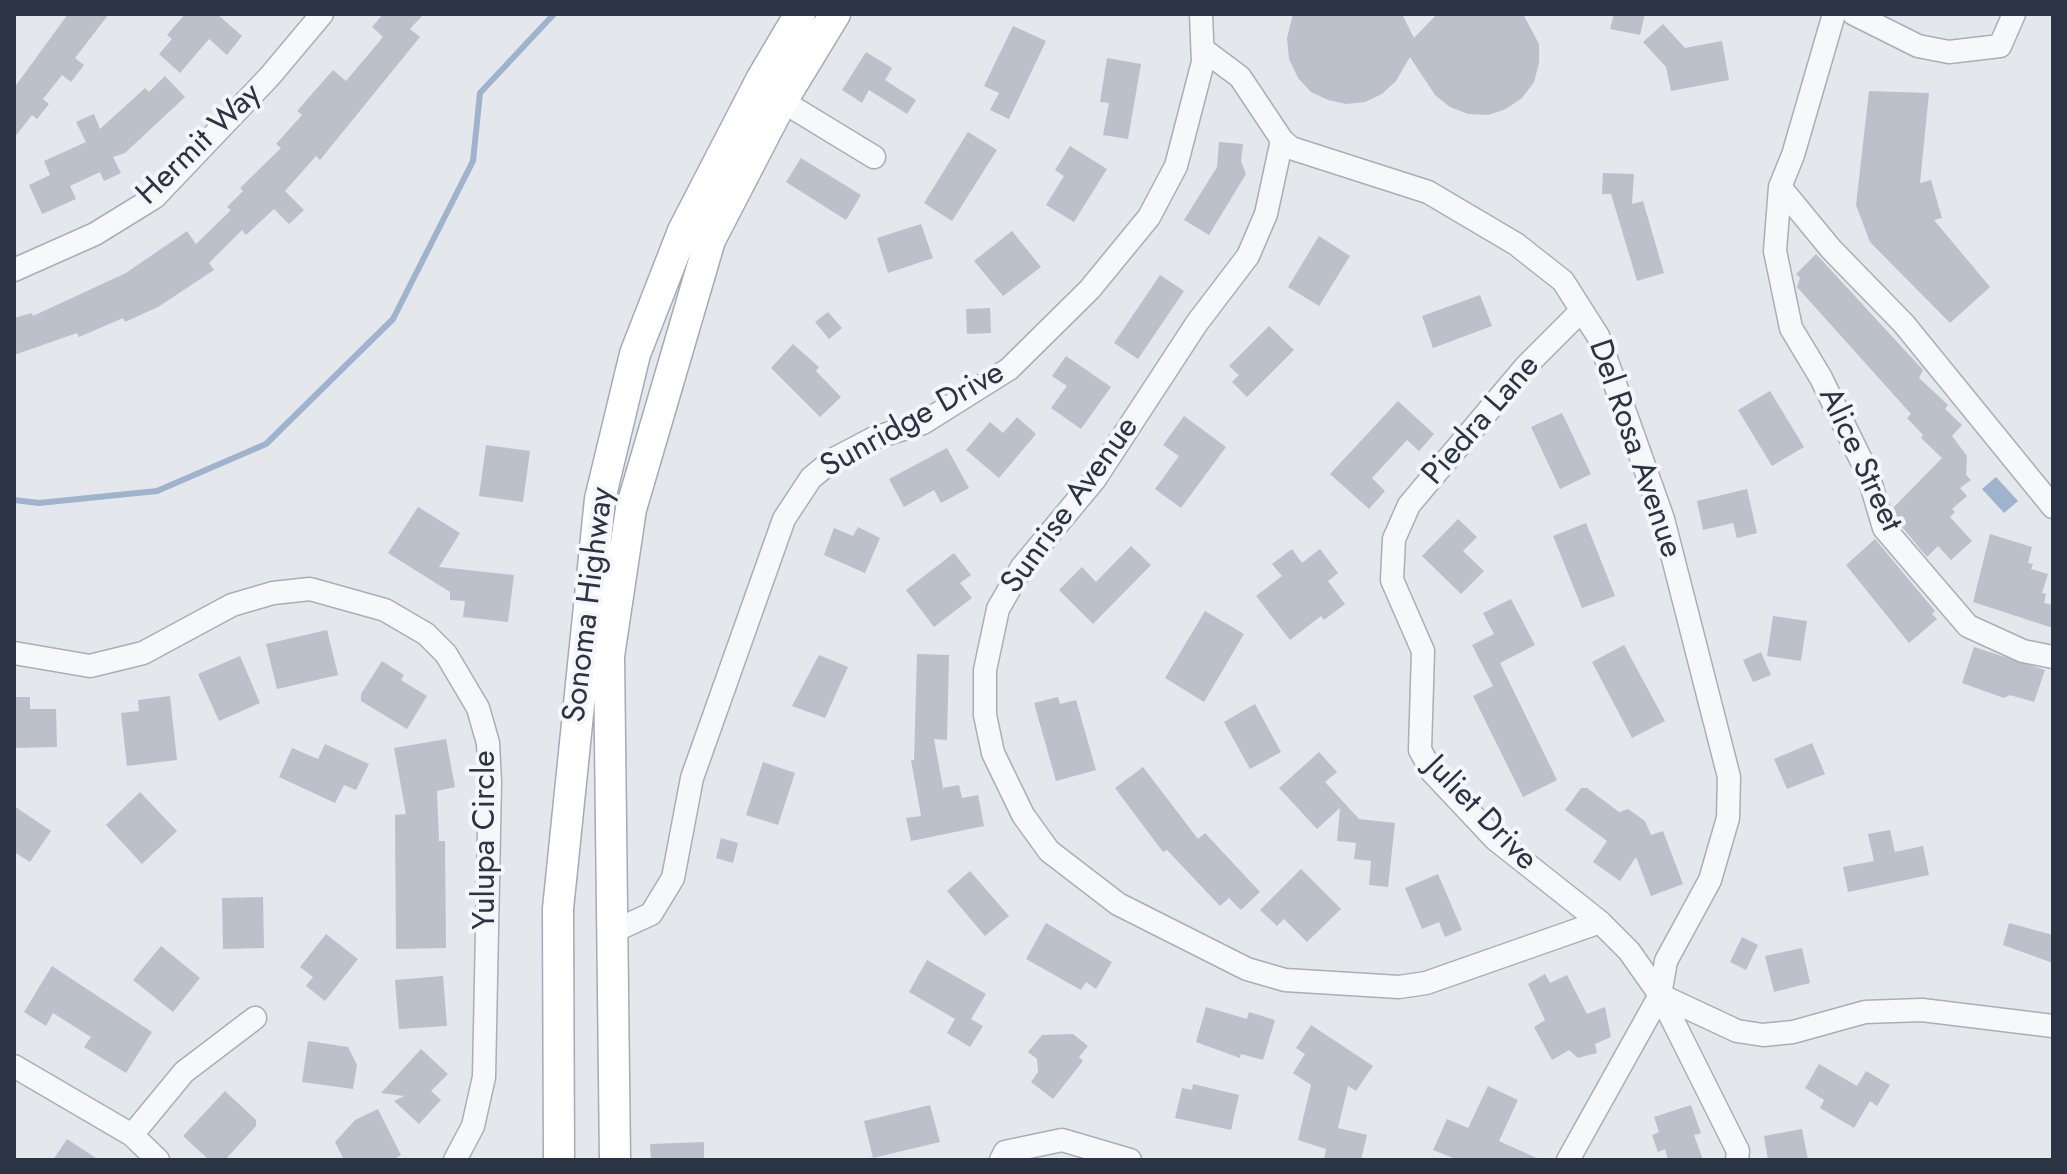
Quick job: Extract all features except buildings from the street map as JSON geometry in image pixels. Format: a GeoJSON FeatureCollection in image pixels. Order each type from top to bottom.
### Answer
{"type":"FeatureCollection","features":[{"type":"Feature","properties":{"kind":"main road"},"geometry":{"type":"LineString","coordinates":[[771,90],[800,14]]}},
{"type":"Feature","properties":{"kind":"main road"},"geometry":{"type":"LineString","coordinates":[[771,90],[835,14]]}},
{"type":"Feature","properties":{"kind":"main road","name":"Sonoma Highway"},"geometry":{"type":"LineString","coordinates":[[615,1160],[609,656],[631,509],[710,240],[771,90]]}},
{"type":"Feature","properties":{"kind":"main road","name":"Sonoma Highway"},"geometry":{"type":"LineString","coordinates":[[559,1160],[558,909],[600,499],[635,354],[683,231],[771,90]]}},
{"type":"Feature","properties":{"kind":"street","name":"Hermit Way"},"geometry":{"type":"LineString","coordinates":[[14,270],[95,234],[155,197],[270,76],[322,14]]}},
{"type":"Feature","properties":{"kind":"street","name":"Sunridge Drive"},"geometry":{"type":"LineString","coordinates":[[614,931],[651,914],[673,878],[692,778],[742,629],[784,519],[811,478],[834,459],[874,438],[923,423],[1009,369],[1090,289],[1149,217],[1176,166],[1204,50],[1201,14]]}},
{"type":"Feature","properties":{"kind":"street","name":"Alice Street"},"geometry":{"type":"LineString","coordinates":[[1834,14],[1793,155],[1780,187],[1775,251],[1791,328],[1821,378],[1868,474],[1884,528],[1968,626],[2023,651],[2053,657]]}},
{"type":"Feature","properties":{"kind":"street"},"geometry":{"type":"LineString","coordinates":[[1854,14],[1918,46],[1949,52],[2000,46],[2014,14]]}},
{"type":"Feature","properties":{"kind":"street"},"geometry":{"type":"LineString","coordinates":[[1204,50],[1240,77],[1282,140]]}},
{"type":"Feature","properties":{"kind":"street"},"geometry":{"type":"LineString","coordinates":[[771,90],[874,157]]}},
{"type":"Feature","properties":{"kind":"street","name":"Del Rosa Avenue"},"geometry":{"type":"LineString","coordinates":[[1282,140],[1291,148],[1428,192],[1516,244],[1563,281],[1598,336],[1663,519],[1729,777],[1728,818],[1710,880],[1666,961],[1660,995],[1568,1160]]}},
{"type":"Feature","properties":{"kind":"street","name":"Sunrise Avenue"},"geometry":{"type":"LineString","coordinates":[[1282,140],[1266,214],[1248,256],[1197,323],[1095,479],[1022,567],[998,609],[985,670],[985,715],[993,753],[1023,815],[1049,851],[1118,904],[1247,969],[1285,980],[1399,987],[1426,983],[1600,922]]}},
{"type":"Feature","properties":{"kind":"street"},"geometry":{"type":"LineString","coordinates":[[1780,187],[1831,249],[1904,324],[2053,507]]}},
{"type":"Feature","properties":{"kind":"street","name":"Piedra Lane"},"geometry":{"type":"LineString","coordinates":[[1394,539],[1409,505],[1526,366],[1581,311]]}},
{"type":"Feature","properties":{"kind":"street","name":"Juliet Drive"},"geometry":{"type":"LineString","coordinates":[[1394,539],[1392,580],[1423,651],[1420,750],[1432,772],[1495,839],[1600,922]]}},
{"type":"Feature","properties":{"kind":"street","name":"Yulupa Circle"},"geometry":{"type":"LineString","coordinates":[[14,653],[90,666],[143,653],[232,605],[273,593],[310,589],[385,610],[426,634],[446,654],[478,708],[488,743],[490,782],[484,1077],[473,1126],[455,1160]]}},
{"type":"Feature","properties":{"kind":"street"},"geometry":{"type":"LineString","coordinates":[[1600,922],[1629,951],[1660,995],[1738,1151],[1737,1160]]}},
{"type":"Feature","properties":{"kind":"street"},"geometry":{"type":"LineString","coordinates":[[1660,995],[1737,1031],[1763,1035],[1793,1032],[1865,1012],[1908,1010],[2053,1026]]}},
{"type":"Feature","properties":{"kind":"street"},"geometry":{"type":"LineString","coordinates":[[132,1135],[184,1072],[255,1018]]}},
{"type":"Feature","properties":{"kind":"street"},"geometry":{"type":"LineString","coordinates":[[14,1066],[132,1135],[158,1160]]}},
{"type":"Feature","properties":{"kind":"street"},"geometry":{"type":"LineString","coordinates":[[1001,1160],[1005,1152],[1062,1140],[1130,1160]]}},
{"type":"Feature","properties":{"kind":"water"},"geometry":{"type":"Polygon","coordinates":[[[1996,477],[2018,501],[2004,513],[1982,489],[1996,477]]]}},
{"type":"Feature","properties":{"kind":"waterway"},"geometry":{"type":"LineString","coordinates":[[14,500],[39,503],[157,491],[266,444],[393,319],[473,161],[480,93],[554,14]]}}]}
